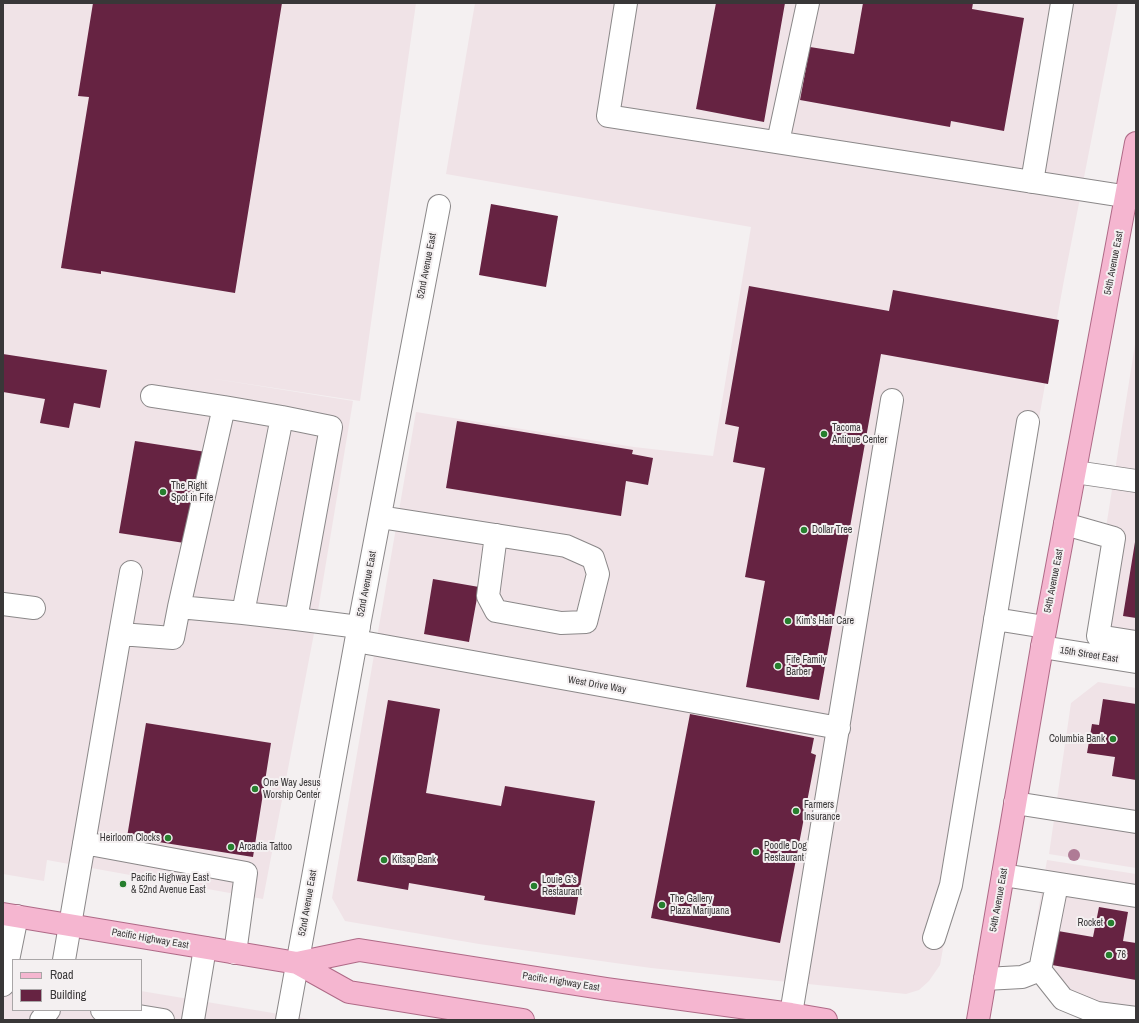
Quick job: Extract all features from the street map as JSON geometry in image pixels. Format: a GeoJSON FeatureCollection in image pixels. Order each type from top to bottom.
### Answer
{"type":"FeatureCollection","features":[{"type":"Feature","properties":{"kind":"main road","name":"54th Avenue East"},"geometry":{"type":"LineString","coordinates":[[978,1020],[1065,524],[1131,198],[1136,143]]}},
{"type":"Feature","properties":{"kind":"main road","name":"Pacific Highway East"},"geometry":{"type":"LineString","coordinates":[[10,915],[297,963],[349,992],[475,1016],[523,1020]]}},
{"type":"Feature","properties":{"kind":"main road","name":"Pacific Highway East"},"geometry":{"type":"LineString","coordinates":[[297,963],[359,950],[607,989],[826,1020]]}},
{"type":"Feature","properties":{"kind":"street"},"geometry":{"type":"LineString","coordinates":[[626,3],[608,116],[1131,198]]}},
{"type":"Feature","properties":{"kind":"street"},"geometry":{"type":"LineString","coordinates":[[778,142],[808,3]]}},
{"type":"Feature","properties":{"kind":"street"},"geometry":{"type":"LineString","coordinates":[[1032,182],[1062,3]]}},
{"type":"Feature","properties":{"kind":"street","name":"52nd Avenue East"},"geometry":{"type":"LineString","coordinates":[[287,1020],[357,634],[439,206]]}},
{"type":"Feature","properties":{"kind":"street"},"geometry":{"type":"LineString","coordinates":[[152,396],[282,417],[331,427],[296,619]]}},
{"type":"Feature","properties":{"kind":"street"},"geometry":{"type":"LineString","coordinates":[[791,1014],[892,400]]}},
{"type":"Feature","properties":{"kind":"street"},"geometry":{"type":"LineString","coordinates":[[120,634],[173,638],[224,407]]}},
{"type":"Feature","properties":{"kind":"street"},"geometry":{"type":"LineString","coordinates":[[243,613],[282,417]]}},
{"type":"Feature","properties":{"kind":"street"},"geometry":{"type":"LineString","coordinates":[[934,938],[951,885],[1028,422]]}},
{"type":"Feature","properties":{"kind":"street"},"geometry":{"type":"LineString","coordinates":[[1075,472],[1136,481]]}},
{"type":"Feature","properties":{"kind":"street"},"geometry":{"type":"LineString","coordinates":[[380,517],[496,535],[566,546],[593,558],[598,574],[586,622],[561,624],[496,611],[488,596],[496,535]]}},
{"type":"Feature","properties":{"kind":"street"},"geometry":{"type":"LineString","coordinates":[[1065,524],[1114,538],[1098,636],[1136,642]]}},
{"type":"Feature","properties":{"kind":"street"},"geometry":{"type":"LineString","coordinates":[[64,959],[131,572]]}},
{"type":"Feature","properties":{"kind":"street"},"geometry":{"type":"LineString","coordinates":[[3,604],[34,608]]}},
{"type":"Feature","properties":{"kind":"street","name":"West Drive Way"},"geometry":{"type":"LineString","coordinates":[[179,608],[296,619],[357,634],[839,728]]}},
{"type":"Feature","properties":{"kind":"street","name":"15th Street East"},"geometry":{"type":"LineString","coordinates":[[995,619],[1044,637],[1136,662]]}},
{"type":"Feature","properties":{"kind":"street"},"geometry":{"type":"LineString","coordinates":[[1015,803],[1136,822]]}},
{"type":"Feature","properties":{"kind":"street"},"geometry":{"type":"LineString","coordinates":[[84,842],[246,873],[235,953]]}},
{"type":"Feature","properties":{"kind":"street"},"geometry":{"type":"LineString","coordinates":[[1003,875],[1136,896]]}},
{"type":"Feature","properties":{"kind":"street"},"geometry":{"type":"LineString","coordinates":[[1057,884],[1040,970],[1063,999],[1097,1013],[1136,1018]]}},
{"type":"Feature","properties":{"kind":"street"},"geometry":{"type":"LineString","coordinates":[[3,985],[10,915]]}},
{"type":"Feature","properties":{"kind":"street"},"geometry":{"type":"LineString","coordinates":[[193,1020],[205,948]]}},
{"type":"Feature","properties":{"kind":"street"},"geometry":{"type":"LineString","coordinates":[[985,980],[1022,977],[1040,970]]}},
{"type":"Feature","properties":{"kind":"street"},"geometry":{"type":"LineString","coordinates":[[41,1020],[48,1011]]}},
{"type":"Feature","properties":{"kind":"street"},"geometry":{"type":"LineString","coordinates":[[107,1011],[151,1019]]}},
{"type":"Feature","properties":{"kind":"shaded area"},"geometry":{"type":"Polygon","coordinates":[[[3,3],[416,3],[360,401],[209,378],[353,401],[316,623],[263,899],[47,860],[44,881],[3,874],[3,3]]]}},
{"type":"Feature","properties":{"kind":"shaded area"},"geometry":{"type":"Polygon","coordinates":[[[475,3],[1118,3],[1064,280],[940,965],[929,981],[919,990],[906,994],[651,968],[479,944],[345,921],[332,898],[416,412],[634,447],[713,456],[751,227],[446,174],[475,3]]]}},
{"type":"Feature","properties":{"kind":"shaded area"},"geometry":{"type":"Polygon","coordinates":[[[1136,338],[1136,642],[1089,635],[1136,338]]]}},
{"type":"Feature","properties":{"kind":"shaded area"},"geometry":{"type":"Polygon","coordinates":[[[1098,682],[1136,688],[1136,868],[1049,854],[1071,703],[1098,682]]]}},
{"type":"Feature","properties":{"kind":"shaded area"},"geometry":{"type":"Polygon","coordinates":[[[1047,860],[1136,874],[1136,1020],[1084,1020],[1039,986],[1032,947],[1047,860]]]}},
{"type":"Feature","properties":{"kind":"shaded area"},"geometry":{"type":"Polygon","coordinates":[[[3,968],[12,969],[12,1011],[142,1011],[142,991],[315,1020],[3,1020],[3,968]]]}},
{"type":"Feature","properties":{"kind":"building"},"geometry":{"type":"Polygon","coordinates":[[[93,3],[282,3],[235,293],[101,271],[101,274],[61,268],[89,97],[78,96],[93,3]]]}},
{"type":"Feature","properties":{"kind":"building"},"geometry":{"type":"Polygon","coordinates":[[[716,3],[785,3],[764,122],[696,109],[716,3]]]}},
{"type":"Feature","properties":{"kind":"building"},"geometry":{"type":"Polygon","coordinates":[[[863,3],[973,3],[972,9],[1024,18],[1004,131],[951,121],[950,127],[800,100],[810,47],[854,54],[863,3]]]}},
{"type":"Feature","properties":{"kind":"building"},"geometry":{"type":"Polygon","coordinates":[[[491,204],[558,216],[546,287],[479,275],[491,204]]]}},
{"type":"Feature","properties":{"kind":"building"},"geometry":{"type":"Polygon","coordinates":[[[749,286],[889,311],[893,290],[1059,320],[1048,384],[881,354],[819,700],[746,687],[765,581],[745,577],[765,468],[733,462],[739,427],[725,424],[749,286]]]}},
{"type":"Feature","properties":{"kind":"building"},"geometry":{"type":"Polygon","coordinates":[[[3,354],[107,370],[100,408],[74,403],[69,428],[40,423],[45,399],[3,392],[3,354]]]}},
{"type":"Feature","properties":{"kind":"building"},"geometry":{"type":"Polygon","coordinates":[[[457,421],[633,450],[632,454],[653,458],[648,485],[626,481],[621,516],[446,488],[457,421]]]}},
{"type":"Feature","properties":{"kind":"building","name":"The Right Spot in Fife"},"geometry":{"type":"Polygon","coordinates":[[[135,441],[206,452],[191,544],[119,533],[135,441]]]}},
{"type":"Feature","properties":{"kind":"building"},"geometry":{"type":"Polygon","coordinates":[[[1135,542],[1136,543],[1136,618],[1123,616],[1135,542]]]}},
{"type":"Feature","properties":{"kind":"building"},"geometry":{"type":"Polygon","coordinates":[[[433,579],[479,587],[469,642],[424,634],[433,579]]]}},
{"type":"Feature","properties":{"kind":"building","name":"Columbia Bank"},"geometry":{"type":"Polygon","coordinates":[[[1103,699],[1136,704],[1136,780],[1112,776],[1115,757],[1087,753],[1092,724],[1099,725],[1103,699]]]}},
{"type":"Feature","properties":{"kind":"building"},"geometry":{"type":"Polygon","coordinates":[[[388,700],[440,709],[426,793],[501,806],[505,786],[595,801],[575,915],[484,900],[485,896],[409,883],[408,890],[357,881],[388,700]]]}},
{"type":"Feature","properties":{"kind":"building"},"geometry":{"type":"Polygon","coordinates":[[[690,714],[814,738],[811,753],[816,755],[780,943],[651,918],[690,714]]]}},
{"type":"Feature","properties":{"kind":"building"},"geometry":{"type":"Polygon","coordinates":[[[146,723],[271,743],[253,857],[127,837],[146,723]]]}},
{"type":"Feature","properties":{"kind":"building"},"geometry":{"type":"Polygon","coordinates":[[[1099,907],[1128,912],[1123,941],[1136,943],[1136,980],[1052,965],[1058,931],[1093,937],[1099,907]]]}},
{"type":"Feature","properties":{"kind":"place","name":"Tacoma Antique Center"},"geometry":{"type":"Point","coordinates":[824,434]}},
{"type":"Feature","properties":{"kind":"place","name":"The Right Spot in Fife"},"geometry":{"type":"Point","coordinates":[163,492]}},
{"type":"Feature","properties":{"kind":"place","name":"Dollar Tree"},"geometry":{"type":"Point","coordinates":[804,530]}},
{"type":"Feature","properties":{"kind":"place","name":"Kim's Hair Care"},"geometry":{"type":"Point","coordinates":[788,621]}},
{"type":"Feature","properties":{"kind":"place","name":"Fife Family Barber"},"geometry":{"type":"Point","coordinates":[778,666]}},
{"type":"Feature","properties":{"kind":"place","name":"Columbia Bank"},"geometry":{"type":"Point","coordinates":[1113,739]}},
{"type":"Feature","properties":{"kind":"place","name":"One Way Jesus Worship Center"},"geometry":{"type":"Point","coordinates":[255,789]}},
{"type":"Feature","properties":{"kind":"place","name":"Farmers Insurance"},"geometry":{"type":"Point","coordinates":[796,811]}},
{"type":"Feature","properties":{"kind":"place","name":"Heirloom Clocks"},"geometry":{"type":"Point","coordinates":[168,838]}},
{"type":"Feature","properties":{"kind":"place","name":"Arcadia Tattoo"},"geometry":{"type":"Point","coordinates":[231,847]}},
{"type":"Feature","properties":{"kind":"place","name":"Poodle Dog Restaurant"},"geometry":{"type":"Point","coordinates":[756,852]}},
{"type":"Feature","properties":{"kind":"place","name":"Kitsap Bank"},"geometry":{"type":"Point","coordinates":[384,860]}},
{"type":"Feature","properties":{"kind":"place","name":"Pacific Highway East & 52nd Avenue East"},"geometry":{"type":"Point","coordinates":[123,884]}},
{"type":"Feature","properties":{"kind":"place","name":"Louie G’s Restaurant"},"geometry":{"type":"Point","coordinates":[534,886]}},
{"type":"Feature","properties":{"kind":"place","name":"The Gallery Plaza Marijuana"},"geometry":{"type":"Point","coordinates":[662,905]}},
{"type":"Feature","properties":{"kind":"place","name":"Rocket"},"geometry":{"type":"Point","coordinates":[1111,923]}},
{"type":"Feature","properties":{"kind":"place","name":"76"},"geometry":{"type":"Point","coordinates":[1109,955]}}]}
